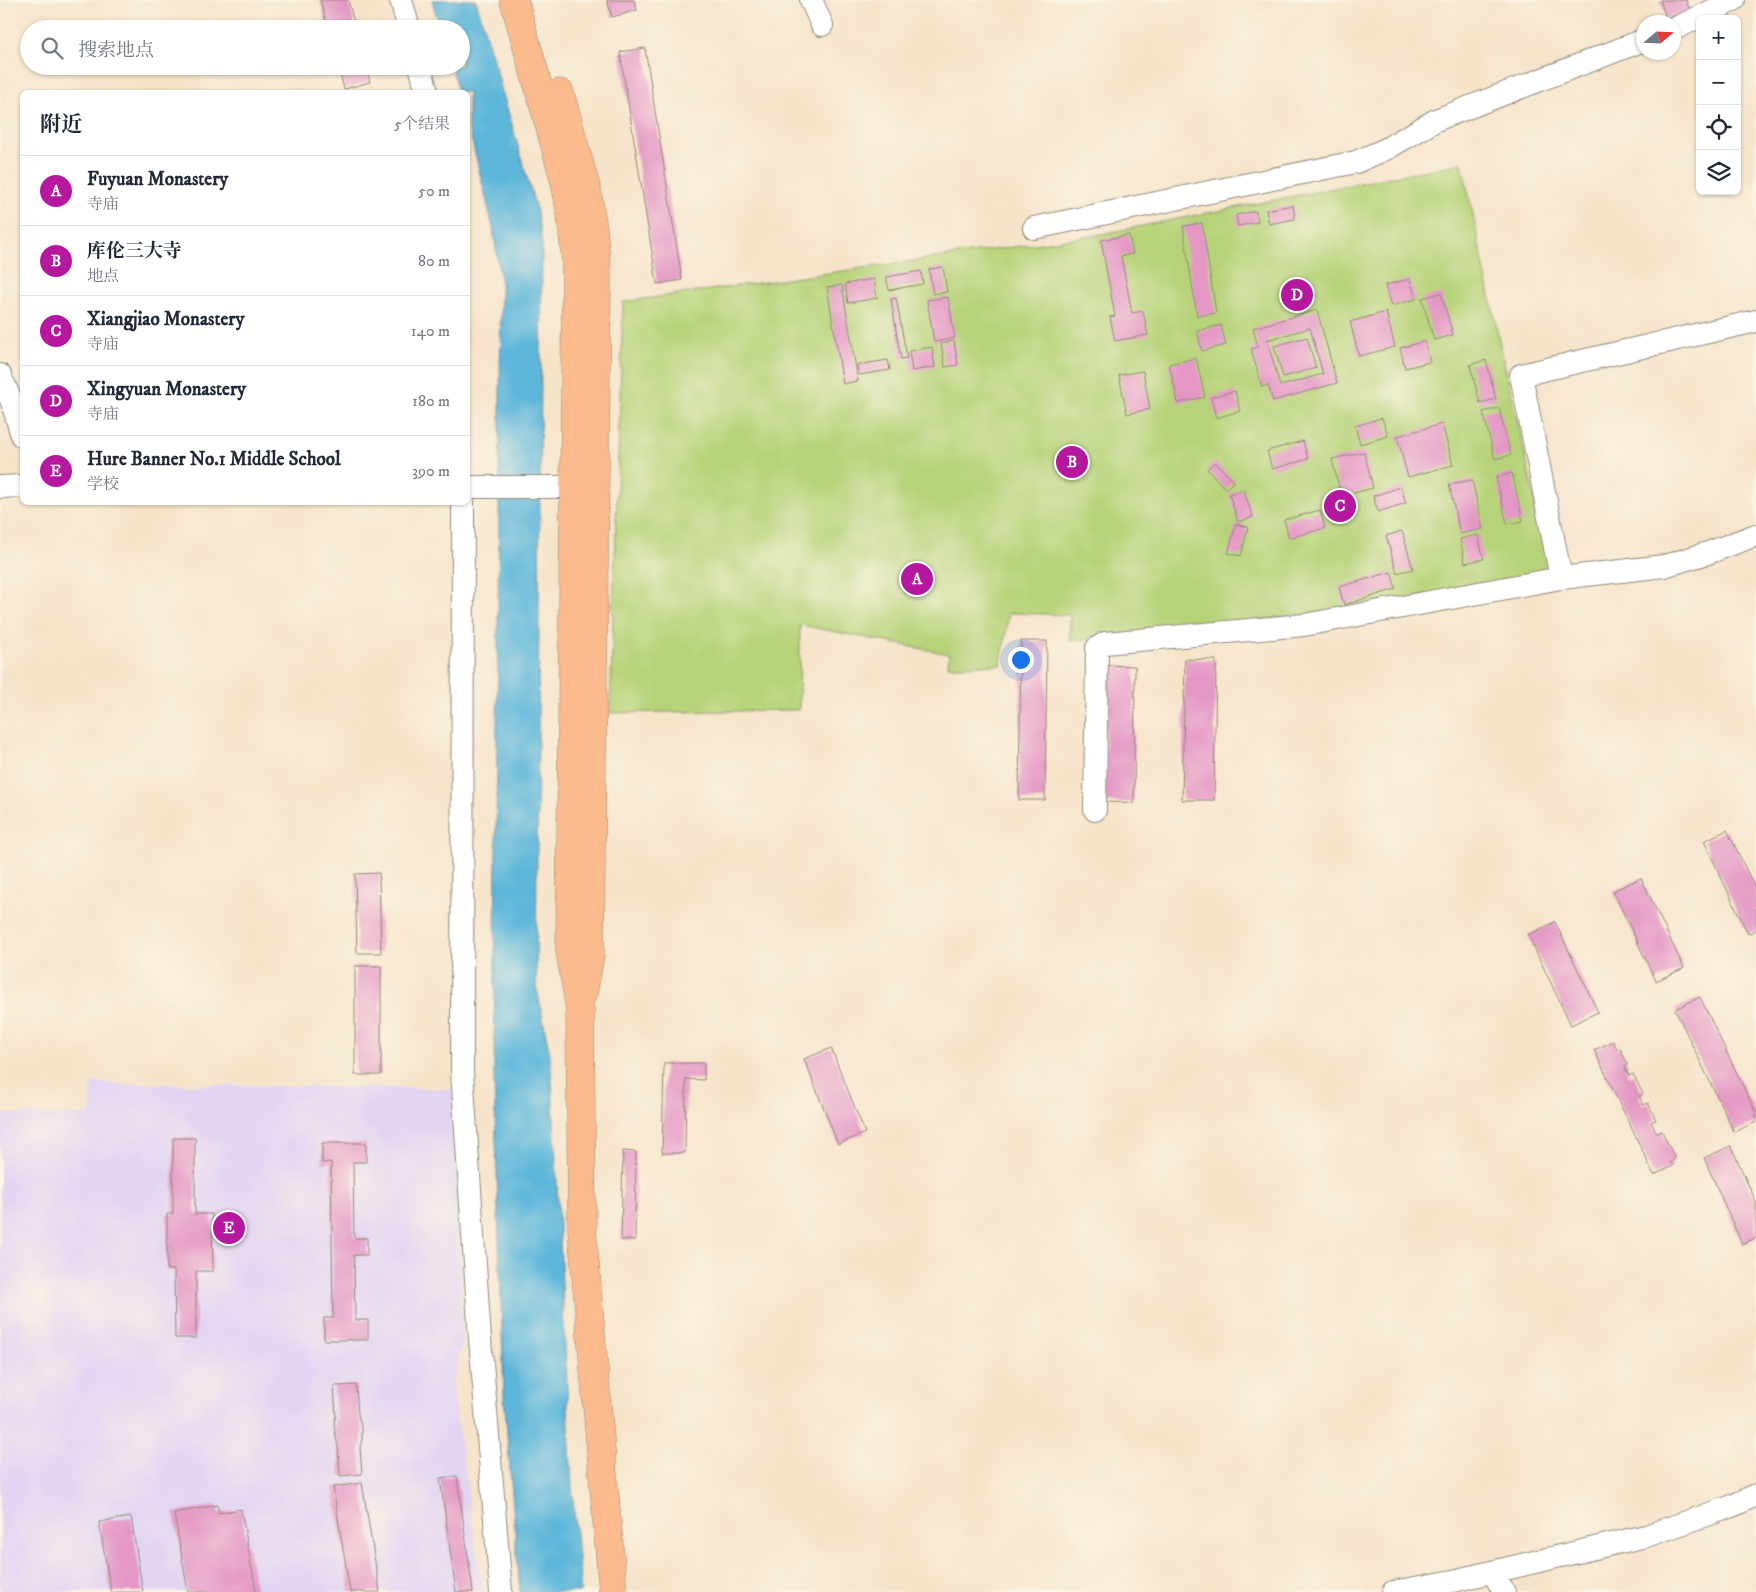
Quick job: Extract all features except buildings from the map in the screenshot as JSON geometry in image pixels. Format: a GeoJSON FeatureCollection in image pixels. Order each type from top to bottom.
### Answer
{"type":"FeatureCollection","features":[{"type":"Feature","properties":{"kind":"main road"},"geometry":{"type":"LineString","coordinates":[[514,0],[562,171],[571,215],[576,262],[570,951],[580,1009],[582,1229],[613,1592]]}},
{"type":"Feature","properties":{"kind":"main road"},"geometry":{"type":"LineString","coordinates":[[533,0],[575,142],[587,191],[597,271],[590,955],[580,1009]]}},
{"type":"Feature","properties":{"kind":"street"},"geometry":{"type":"LineString","coordinates":[[401,0],[407,20]]}},
{"type":"Feature","properties":{"kind":"street"},"geometry":{"type":"LineString","coordinates":[[811,0],[822,25]]}},
{"type":"Feature","properties":{"kind":"street"},"geometry":{"type":"LineString","coordinates":[[1681,26],[1734,0]]}},
{"type":"Feature","properties":{"kind":"street"},"geometry":{"type":"LineString","coordinates":[[1034,228],[1356,162],[1386,149],[1436,120],[1636,43]]}},
{"type":"Feature","properties":{"kind":"street"},"geometry":{"type":"LineString","coordinates":[[422,75],[426,90]]}},
{"type":"Feature","properties":{"kind":"street"},"geometry":{"type":"LineString","coordinates":[[1561,578],[1522,375],[1756,321]]}},
{"type":"Feature","properties":{"kind":"street"},"geometry":{"type":"LineString","coordinates":[[0,375],[12,402],[20,429]]}},
{"type":"Feature","properties":{"kind":"street"},"geometry":{"type":"LineString","coordinates":[[0,487],[20,486]]}},
{"type":"Feature","properties":{"kind":"street"},"geometry":{"type":"LineString","coordinates":[[470,487],[575,487]]}},
{"type":"Feature","properties":{"kind":"street"},"geometry":{"type":"LineString","coordinates":[[463,505],[462,1071],[480,1339],[501,1592]]}},
{"type":"Feature","properties":{"kind":"street"},"geometry":{"type":"LineString","coordinates":[[1095,810],[1097,648],[1105,643],[1304,625],[1561,578],[1664,566],[1708,554],[1756,535]]}},
{"type":"Feature","properties":{"kind":"street"},"geometry":{"type":"LineString","coordinates":[[1394,1592],[1453,1581],[1646,1536],[1730,1507],[1756,1495]]}},
{"type":"Feature","properties":{"kind":"street"},"geometry":{"type":"LineString","coordinates":[[1493,1572],[1504,1592]]}},
{"type":"Feature","properties":{"kind":"shaded area"},"geometry":{"type":"Polygon","coordinates":[[[92,1083],[454,1089],[463,1340],[452,1386],[483,1592],[0,1592],[0,1114],[91,1115],[92,1083]]]}},
{"type":"Feature","properties":{"kind":"green space"},"geometry":{"type":"Polygon","coordinates":[[[1462,163],[1551,571],[1349,610],[1070,641],[1070,615],[1009,613],[1001,665],[948,666],[949,654],[800,625],[799,710],[610,713],[623,302],[1091,236],[1462,163]]]}},
{"type":"Feature","properties":{"kind":"water"},"geometry":{"type":"Polygon","coordinates":[[[432,0],[476,0],[537,212],[542,244],[536,983],[551,1061],[572,1487],[581,1592],[520,1592],[504,1396],[494,1078],[501,284],[493,227],[470,133],[470,90],[457,90],[453,75],[470,75],[470,20],[438,20],[432,0]]]}},
{"type":"Feature","properties":{"kind":"place","name":"Xingyuan Monastery"},"geometry":{"type":"Point","coordinates":[1297,295]}},
{"type":"Feature","properties":{"kind":"place","name":"库伦三大寺"},"geometry":{"type":"Point","coordinates":[1072,462]}},
{"type":"Feature","properties":{"kind":"place","name":"Xiangjiao Monastery"},"geometry":{"type":"Point","coordinates":[1340,506]}},
{"type":"Feature","properties":{"kind":"place","name":"Fuyuan Monastery"},"geometry":{"type":"Point","coordinates":[917,579]}},
{"type":"Feature","properties":{"kind":"place","name":"Hure Banner No.1 Middle School"},"geometry":{"type":"Point","coordinates":[229,1228]}}]}
